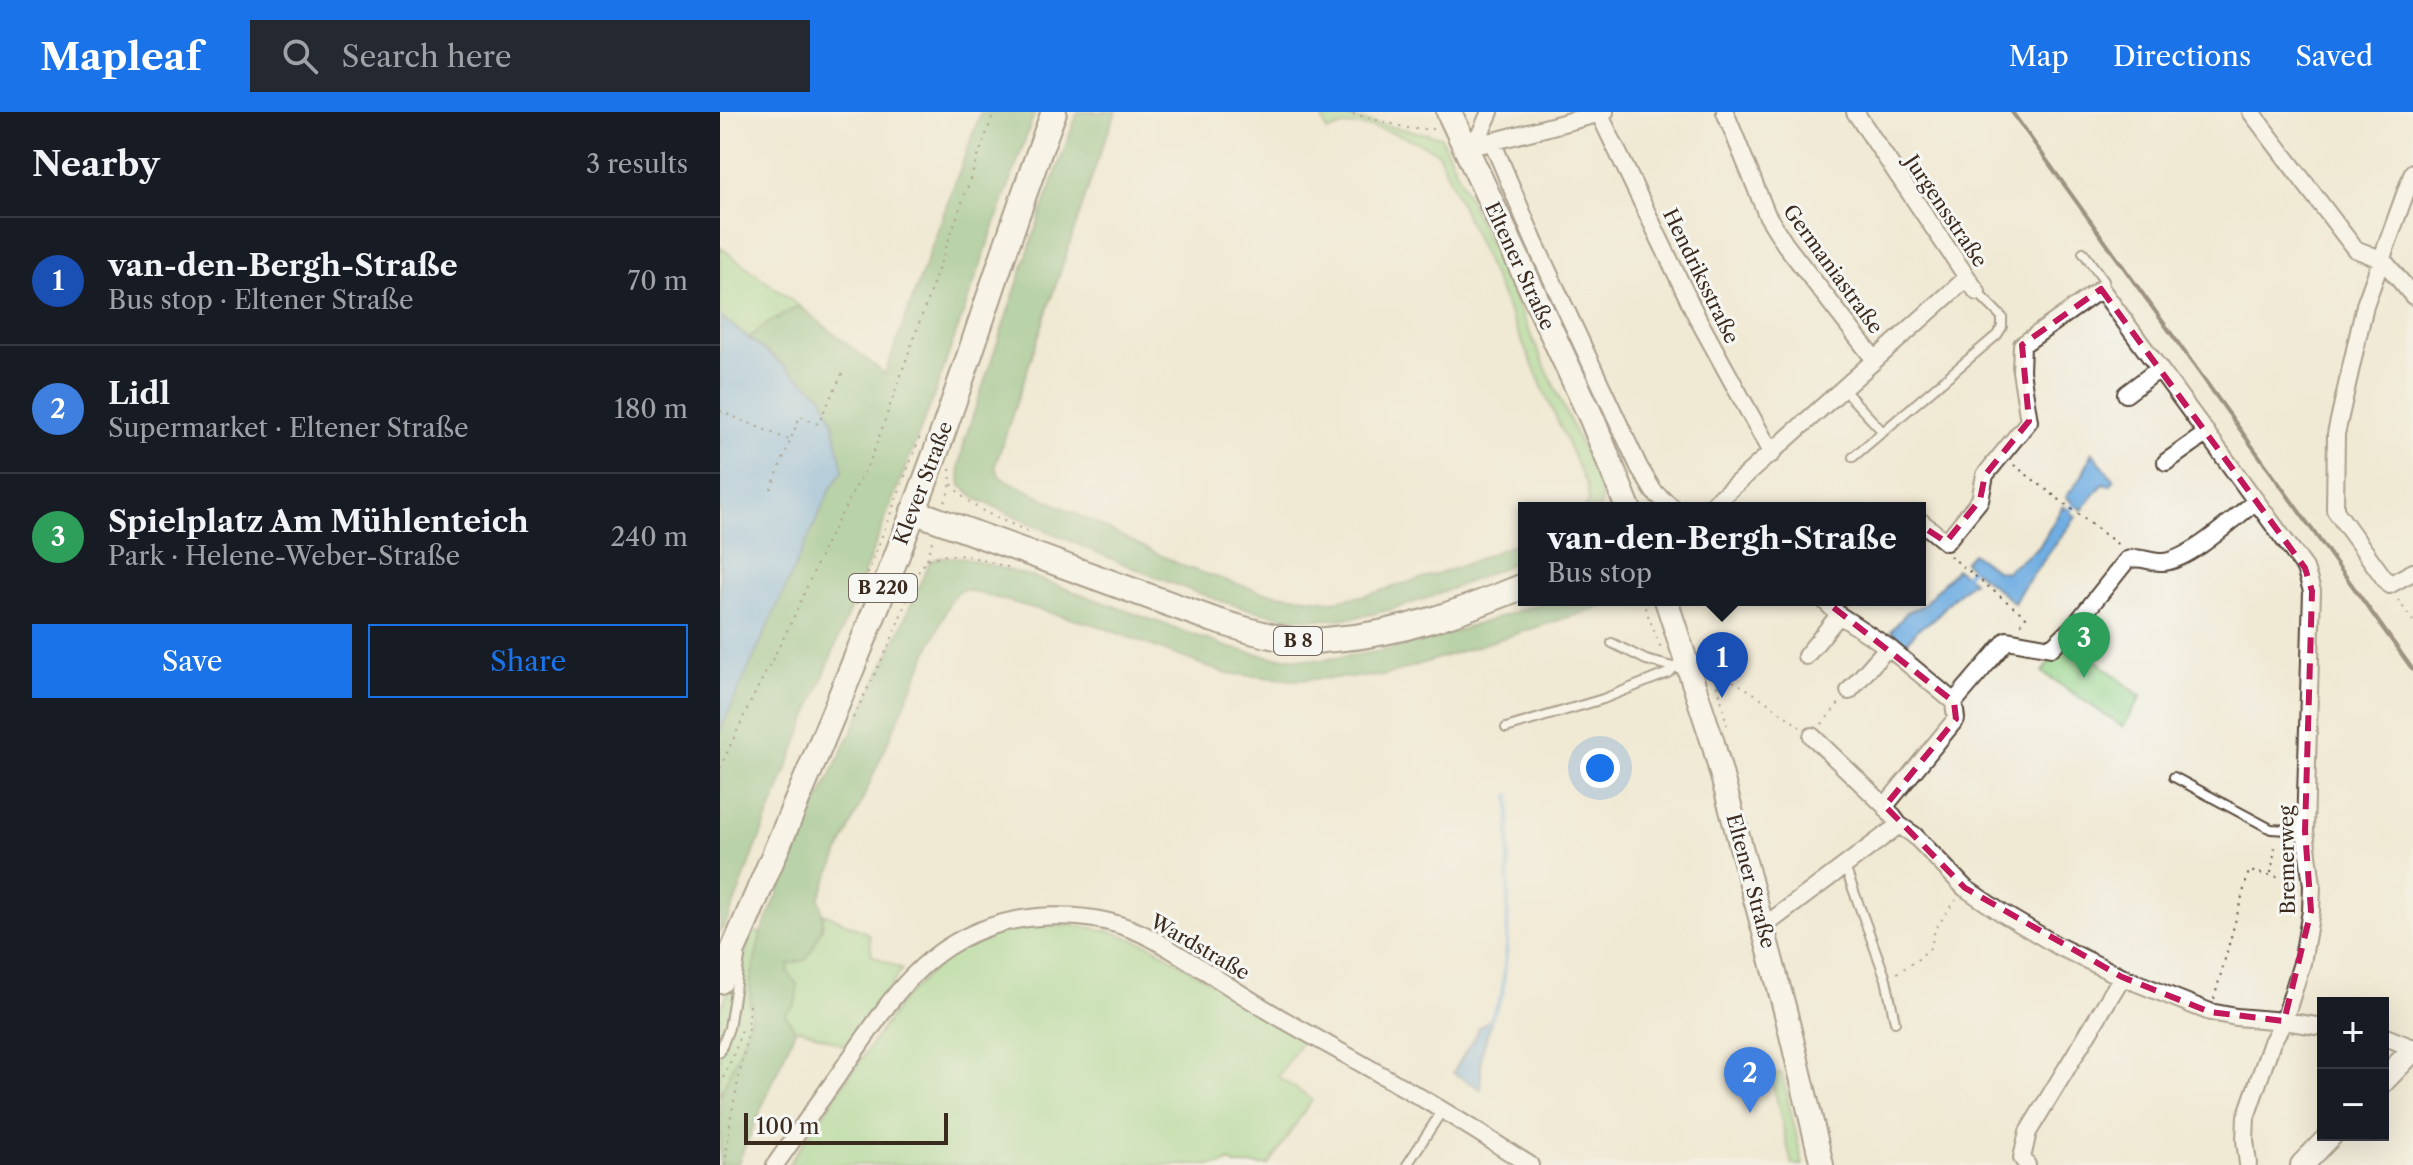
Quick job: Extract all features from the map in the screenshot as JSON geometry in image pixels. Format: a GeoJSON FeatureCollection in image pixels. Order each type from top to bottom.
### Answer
{"type":"FeatureCollection","features":[{"type":"Feature","properties":{"kind":"main road","name":"Klever Straße"},"geometry":{"type":"LineString","coordinates":[[720,981],[853,665],[913,511],[1054,112]]}},
{"type":"Feature","properties":{"kind":"main road","name":"Eltener Straße"},"geometry":{"type":"LineString","coordinates":[[1457,130],[1592,419],[1626,502]]}},
{"type":"Feature","properties":{"kind":"main road","name":"B 8"},"geometry":{"type":"LineString","coordinates":[[913,511],[1214,620],[1262,635],[1302,641],[1366,637],[1408,628],[1518,588]]}},
{"type":"Feature","properties":{"kind":"main road","name":"Eltener Straße"},"geometry":{"type":"LineString","coordinates":[[1668,606],[1684,667],[1713,743],[1822,1165]]}},
{"type":"Feature","properties":{"kind":"main road"},"geometry":{"type":"LineString","coordinates":[[2389,1075],[2413,1049]]}},
{"type":"Feature","properties":{"kind":"main road"},"geometry":{"type":"LineString","coordinates":[[2302,1165],[2325,1141]]}},
{"type":"Feature","properties":{"kind":"street"},"geometry":{"type":"LineString","coordinates":[[1457,130],[1481,132],[1490,112]]}},
{"type":"Feature","properties":{"kind":"street","name":"Germaniastraße"},"geometry":{"type":"LineString","coordinates":[[1725,112],[1767,215],[1785,244],[1875,360]]}},
{"type":"Feature","properties":{"kind":"street","name":"Jurgensstraße"},"geometry":{"type":"LineString","coordinates":[[1855,112],[1977,292]]}},
{"type":"Feature","properties":{"kind":"street"},"geometry":{"type":"LineString","coordinates":[[2251,112],[2355,249],[2383,260],[2413,296]]}},
{"type":"Feature","properties":{"kind":"street"},"geometry":{"type":"LineString","coordinates":[[1457,130],[1492,141],[1602,113]]}},
{"type":"Feature","properties":{"kind":"street","name":"Hendriksstraße"},"geometry":{"type":"LineString","coordinates":[[1602,113],[1698,319],[1772,454]]}},
{"type":"Feature","properties":{"kind":"street","name":"Eltener Straße"},"geometry":{"type":"LineString","coordinates":[[1492,141],[1534,241],[1639,467],[1654,492],[1666,502]]}},
{"type":"Feature","properties":{"kind":"street"},"geometry":{"type":"LineString","coordinates":[[2413,172],[2365,305],[2336,434],[2335,510],[2389,585],[2413,572]]}},
{"type":"Feature","properties":{"kind":"street"},"geometry":{"type":"LineString","coordinates":[[1716,502],[1967,278]]}},
{"type":"Feature","properties":{"kind":"street"},"geometry":{"type":"LineString","coordinates":[[1926,526],[1946,542],[1980,500],[1985,475],[2029,421],[2021,371],[2022,345],[2101,289],[2255,502],[2185,556],[2164,562],[2134,557],[2127,560],[2075,625],[2051,648],[2007,640],[1954,702]]}},
{"type":"Feature","properties":{"kind":"street"},"geometry":{"type":"LineString","coordinates":[[2126,394],[2159,369]]}},
{"type":"Feature","properties":{"kind":"street"},"geometry":{"type":"LineString","coordinates":[[2166,462],[2207,433]]}},
{"type":"Feature","properties":{"kind":"street","name":"Bremerweg"},"geometry":{"type":"LineString","coordinates":[[2248,1164],[2246,1117],[2272,1042],[2284,1021],[2302,963],[2312,885],[2305,831],[2312,591],[2305,568],[2255,502]]}},
{"type":"Feature","properties":{"kind":"street"},"geometry":{"type":"LineString","coordinates":[[1830,606],[1888,647],[1954,702],[1956,719],[1885,806]]}},
{"type":"Feature","properties":{"kind":"street"},"geometry":{"type":"LineString","coordinates":[[1806,656],[1839,615]]}},
{"type":"Feature","properties":{"kind":"street"},"geometry":{"type":"LineString","coordinates":[[1849,691],[1888,647]]}},
{"type":"Feature","properties":{"kind":"street"},"geometry":{"type":"LineString","coordinates":[[1812,736],[1965,888],[2058,946],[2122,977],[2210,1012],[2317,1026]]}},
{"type":"Feature","properties":{"kind":"street"},"geometry":{"type":"LineString","coordinates":[[1763,927],[1899,825]]}},
{"type":"Feature","properties":{"kind":"street","name":"Wardstraße"},"geometry":{"type":"LineString","coordinates":[[775,1165],[905,982],[954,942],[980,930],[1032,918],[1101,920],[1148,937],[1279,1017],[1443,1110],[1521,1163]]}},
{"type":"Feature","properties":{"kind":"street"},"geometry":{"type":"LineString","coordinates":[[2027,1165],[2022,1158],[2028,1132],[2122,977]]}},
{"type":"Feature","properties":{"kind":"street"},"geometry":{"type":"LineString","coordinates":[[2389,1039],[2413,1049]]}},
{"type":"Feature","properties":{"kind":"lane"},"geometry":{"type":"LineString","coordinates":[[2083,252],[2104,281],[2101,289]]}},
{"type":"Feature","properties":{"kind":"lane"},"geometry":{"type":"LineString","coordinates":[[1853,457],[1997,335],[2002,327],[2002,317],[1977,292]]}},
{"type":"Feature","properties":{"kind":"lane"},"geometry":{"type":"LineString","coordinates":[[1844,390],[1883,432]]}},
{"type":"Feature","properties":{"kind":"lane"},"geometry":{"type":"LineString","coordinates":[[1612,643],[1632,654],[1684,667]]}},
{"type":"Feature","properties":{"kind":"lane"},"geometry":{"type":"LineString","coordinates":[[1506,728],[1603,699],[1684,667]]}},
{"type":"Feature","properties":{"kind":"lane"},"geometry":{"type":"LineString","coordinates":[[2174,777],[2271,829],[2305,831]]}},
{"type":"Feature","properties":{"kind":"lane"},"geometry":{"type":"LineString","coordinates":[[1845,867],[1886,979],[1895,1022]]}},
{"type":"Feature","properties":{"kind":"lane"},"geometry":{"type":"LineString","coordinates":[[720,956],[744,925]]}},
{"type":"Feature","properties":{"kind":"lane"},"geometry":{"type":"LineString","coordinates":[[720,1052],[733,1011],[744,925]]}},
{"type":"Feature","properties":{"kind":"lane"},"geometry":{"type":"LineString","coordinates":[[1407,1165],[1443,1110]]}},
{"type":"Feature","properties":{"kind":"path"},"geometry":{"type":"LineString","coordinates":[[720,768],[828,539],[871,459],[994,112]]}},
{"type":"Feature","properties":{"kind":"path"},"geometry":{"type":"LineString","coordinates":[[1345,112],[1412,129],[1457,130]]}},
{"type":"Feature","properties":{"kind":"path"},"geometry":{"type":"LineString","coordinates":[[771,489],[800,416],[818,424],[842,374]]}},
{"type":"Feature","properties":{"kind":"path"},"geometry":{"type":"LineString","coordinates":[[720,411],[790,440]]}},
{"type":"Feature","properties":{"kind":"path"},"geometry":{"type":"LineString","coordinates":[[2001,455],[2134,557]]}},
{"type":"Feature","properties":{"kind":"path"},"geometry":{"type":"LineString","coordinates":[[950,467],[951,484],[962,497],[974,506],[1036,535]]}},
{"type":"Feature","properties":{"kind":"path"},"geometry":{"type":"LineString","coordinates":[[853,718],[890,643],[917,574],[927,559]]}},
{"type":"Feature","properties":{"kind":"path"},"geometry":{"type":"LineString","coordinates":[[1959,562],[2026,617],[2007,640]]}},
{"type":"Feature","properties":{"kind":"path"},"geometry":{"type":"LineString","coordinates":[[2389,585],[2413,621]]}},
{"type":"Feature","properties":{"kind":"path"},"geometry":{"type":"LineString","coordinates":[[1684,667],[1721,675],[1770,704],[1812,736],[1849,691]]}},
{"type":"Feature","properties":{"kind":"path"},"geometry":{"type":"LineString","coordinates":[[2270,876],[2275,847]]}},
{"type":"Feature","properties":{"kind":"path"},"geometry":{"type":"LineString","coordinates":[[2210,1012],[2249,871],[2312,885]]}},
{"type":"Feature","properties":{"kind":"path"},"geometry":{"type":"LineString","coordinates":[[1886,979],[1917,960],[1931,947],[1935,929],[1965,888]]}},
{"type":"Feature","properties":{"kind":"path"},"geometry":{"type":"LineString","coordinates":[[725,1165],[731,1116],[748,1032],[749,1003],[744,1002]]}},
{"type":"Feature","properties":{"kind":"path"},"geometry":{"type":"LineString","coordinates":[[720,1085],[735,1052],[741,1026]]}},
{"type":"Feature","properties":{"kind":"highlighted area"},"geometry":{"type":"Polygon","coordinates":[[[2101,289],[2305,568],[2312,591],[2305,831],[2311,911],[2284,1021],[2210,1012],[2122,977],[1965,888],[1885,806],[1956,719],[1954,702],[1824,600],[1825,579],[1902,513],[1946,542],[1980,500],[1985,475],[2029,421],[2022,345],[2101,289]]]}},
{"type":"Feature","properties":{"kind":"green space"},"geometry":{"type":"Polygon","coordinates":[[[981,112],[1035,112],[934,395],[728,919],[720,932],[720,731],[831,488],[843,471],[833,421],[823,396],[749,338],[799,306],[885,374],[981,112]]]}},
{"type":"Feature","properties":{"kind":"green space"},"geometry":{"type":"Polygon","coordinates":[[[1078,112],[1116,112],[995,466],[1000,477],[1185,567],[1262,592],[1332,601],[1367,595],[1459,567],[1518,542],[1518,560],[1442,592],[1379,613],[1304,619],[1252,610],[1176,585],[977,499],[961,486],[959,467],[965,439],[1078,112]]]}},
{"type":"Feature","properties":{"kind":"green space"},"geometry":{"type":"Polygon","coordinates":[[[1320,112],[1441,137],[1602,493],[1601,502],[1589,502],[1587,487],[1438,153],[1418,142],[1367,127],[1345,126],[1327,131],[1320,112]]]}},
{"type":"Feature","properties":{"kind":"green space"},"geometry":{"type":"Polygon","coordinates":[[[720,247],[799,306],[749,338],[720,316],[720,247]]]}},
{"type":"Feature","properties":{"kind":"green space"},"geometry":{"type":"Polygon","coordinates":[[[960,557],[1033,577],[1230,648],[1272,657],[1321,660],[1382,651],[1438,637],[1534,606],[1604,606],[1383,676],[1293,680],[1224,673],[1099,626],[963,589],[951,599],[819,898],[823,916],[818,937],[806,960],[789,964],[788,972],[798,985],[795,1005],[785,1014],[795,1030],[737,1165],[720,1165],[720,1096],[751,1015],[750,984],[761,933],[930,561],[960,557]]]}},
{"type":"Feature","properties":{"kind":"green space"},"geometry":{"type":"Polygon","coordinates":[[[2069,638],[2141,697],[2123,727],[2042,672],[2069,638]]]}},
{"type":"Feature","properties":{"kind":"green space"},"geometry":{"type":"Polygon","coordinates":[[[824,913],[869,934],[872,955],[902,969],[850,1048],[802,1029],[795,1030],[785,1014],[795,1004],[787,972],[789,964],[822,930],[824,913]]]}},
{"type":"Feature","properties":{"kind":"green space"},"geometry":{"type":"Polygon","coordinates":[[[1073,925],[1110,931],[1150,945],[1303,1039],[1278,1077],[1312,1099],[1269,1165],[1234,1165],[1231,1161],[1221,1165],[788,1165],[902,1000],[945,958],[970,941],[1016,928],[1073,925]]]}},
{"type":"Feature","properties":{"kind":"green space"},"geometry":{"type":"Polygon","coordinates":[[[751,931],[761,933],[750,984],[751,1015],[720,1096],[720,1010],[746,953],[751,931]]]}},
{"type":"Feature","properties":{"kind":"green space"},"geometry":{"type":"Polygon","coordinates":[[[1782,1073],[1803,1165],[1792,1165],[1771,1076],[1782,1073]]]}},
{"type":"Feature","properties":{"kind":"water"},"geometry":{"type":"Polygon","coordinates":[[[720,316],[823,396],[833,421],[843,471],[831,488],[720,731],[720,316]]]}},
{"type":"Feature","properties":{"kind":"water"},"geometry":{"type":"Polygon","coordinates":[[[2092,452],[2114,480],[2110,486],[2103,484],[2082,510],[2066,497],[2082,476],[2092,452]]]}},
{"type":"Feature","properties":{"kind":"water"},"geometry":{"type":"Polygon","coordinates":[[[2063,506],[2076,517],[2014,603],[1964,562],[1972,553],[1996,570],[2005,572],[2039,547],[2063,506]]]}},
{"type":"Feature","properties":{"kind":"water"},"geometry":{"type":"Polygon","coordinates":[[[1956,569],[1973,581],[1934,619],[1918,629],[1905,645],[1891,631],[1907,612],[1926,606],[1926,602],[1956,569]]]}},
{"type":"Feature","properties":{"kind":"water"},"geometry":{"type":"Polygon","coordinates":[[[1492,1018],[1481,1056],[1481,1089],[1453,1073],[1480,1027],[1492,1018]]]}},
{"type":"Feature","properties":{"kind":"waterway"},"geometry":{"type":"LineString","coordinates":[[2069,511],[2075,504]]}},
{"type":"Feature","properties":{"kind":"waterway"},"geometry":{"type":"LineString","coordinates":[[1965,576],[1972,568]]}},
{"type":"Feature","properties":{"kind":"waterway"},"geometry":{"type":"LineString","coordinates":[[1490,1021],[1502,995],[1507,945],[1510,795]]}},
{"type":"Feature","properties":{"kind":"railway"},"geometry":{"type":"LineString","coordinates":[[2012,112],[2413,670]]}},
{"type":"Feature","properties":{"kind":"place","name":"Spielplatz Am Mühlenteich"},"geometry":{"type":"Point","coordinates":[2084,678]}},
{"type":"Feature","properties":{"kind":"place","name":"van-den-Bergh-Straße"},"geometry":{"type":"Point","coordinates":[1722,698]}},
{"type":"Feature","properties":{"kind":"place","name":"Lidl"},"geometry":{"type":"Point","coordinates":[1750,1113]}}]}
